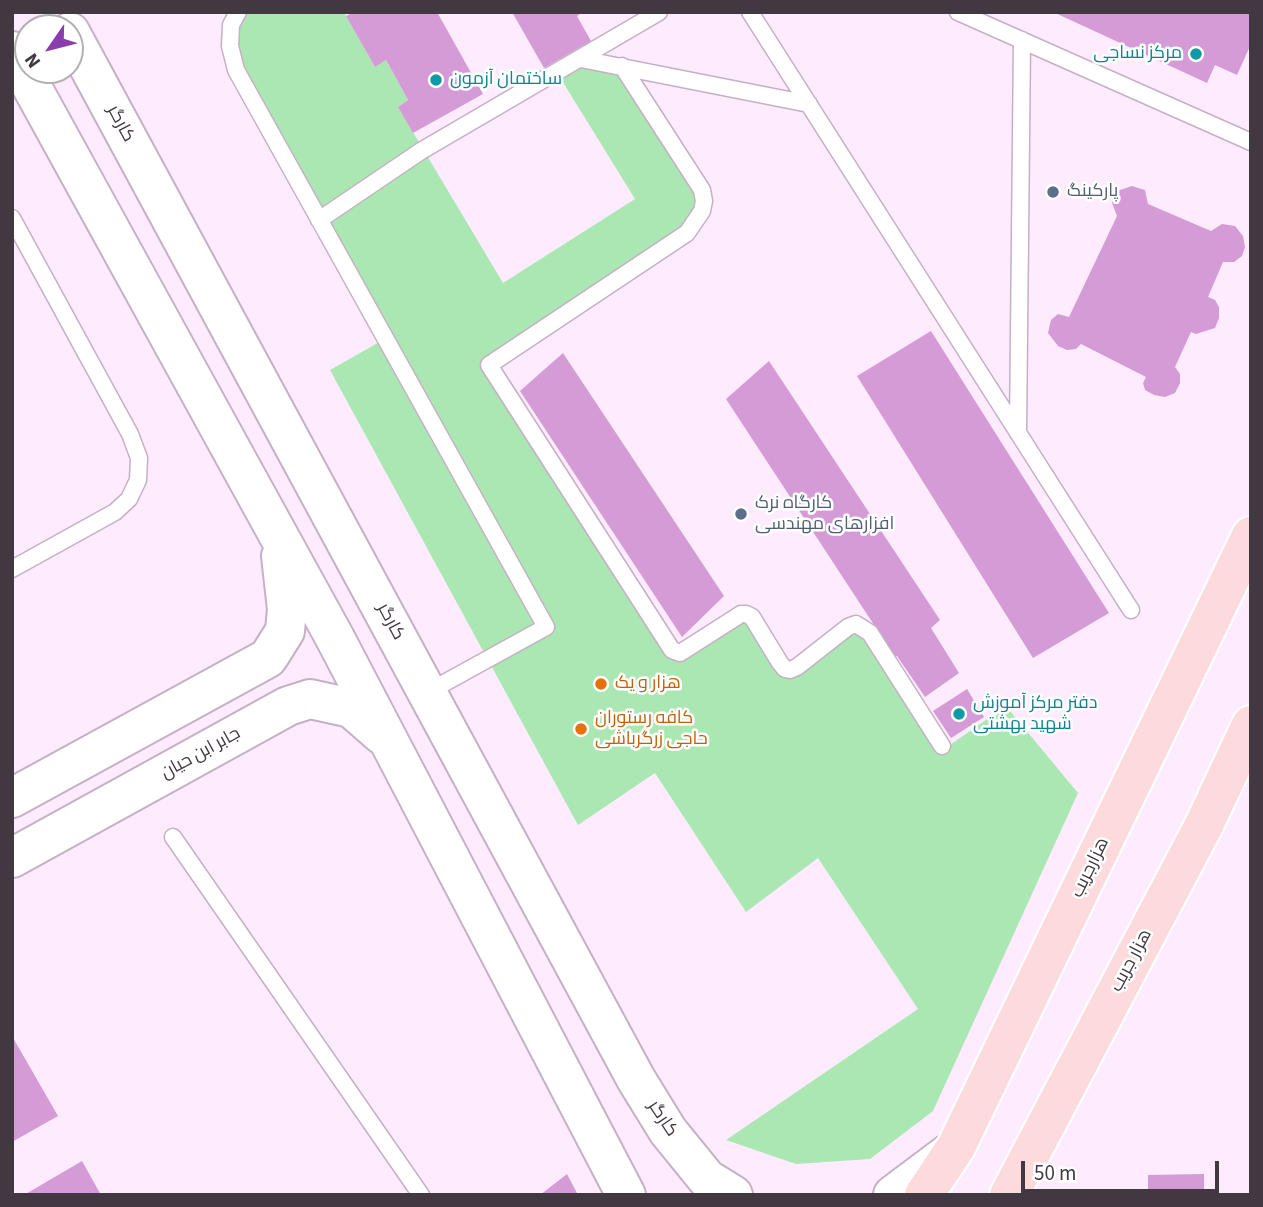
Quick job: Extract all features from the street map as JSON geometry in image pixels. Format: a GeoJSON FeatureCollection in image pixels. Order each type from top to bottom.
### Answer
{"type":"FeatureCollection","features":[{"type":"Feature","properties":{"kind":"main road"},"geometry":{"type":"LineString","coordinates":[[12,50],[278,533],[487,926],[626,1195]]}},
{"type":"Feature","properties":{"kind":"main road","name":"کارگر"},"geometry":{"type":"LineString","coordinates":[[84,58],[636,1079],[668,1131],[707,1179],[733,1195]]}},
{"type":"Feature","properties":{"kind":"main road"},"geometry":{"type":"LineString","coordinates":[[51,84],[102,179],[113,189],[128,191],[138,180],[140,162]]}},
{"type":"Feature","properties":{"kind":"main road"},"geometry":{"type":"LineString","coordinates":[[148,297],[148,270],[159,260],[171,263],[181,273],[263,418],[306,468]]}},
{"type":"Feature","properties":{"kind":"main road"},"geometry":{"type":"LineString","coordinates":[[12,798],[268,658],[285,631],[288,609],[278,533]]}},
{"type":"Feature","properties":{"kind":"main road","name":"هزارجریب"},"geometry":{"type":"LineString","coordinates":[[924,1195],[956,1147],[1251,536]]}},
{"type":"Feature","properties":{"kind":"main road"},"geometry":{"type":"LineString","coordinates":[[243,673],[255,671],[272,678],[279,695],[275,713]]}},
{"type":"Feature","properties":{"kind":"main road","name":"جابر ابن حیان"},"geometry":{"type":"LineString","coordinates":[[12,858],[288,706],[310,699],[351,708],[389,742]]}},
{"type":"Feature","properties":{"kind":"main road","name":"هزار جریب"},"geometry":{"type":"LineString","coordinates":[[1009,1195],[1205,825],[1251,725]]}},
{"type":"Feature","properties":{"kind":"main road"},"geometry":{"type":"LineString","coordinates":[[487,926],[541,901]]}},
{"type":"Feature","properties":{"kind":"main road"},"geometry":{"type":"LineString","coordinates":[[893,1195],[956,1147]]}},
{"type":"Feature","properties":{"kind":"lane"},"geometry":{"type":"LineString","coordinates":[[239,12],[231,25],[230,46],[236,70],[546,628],[428,692]]}},
{"type":"Feature","properties":{"kind":"lane"},"geometry":{"type":"LineString","coordinates":[[319,220],[422,151],[659,12]]}},
{"type":"Feature","properties":{"kind":"lane"},"geometry":{"type":"LineString","coordinates":[[750,12],[1131,610]]}},
{"type":"Feature","properties":{"kind":"lane"},"geometry":{"type":"LineString","coordinates":[[958,12],[1249,137]]}},
{"type":"Feature","properties":{"kind":"lane"},"geometry":{"type":"LineString","coordinates":[[1018,433],[1022,40]]}},
{"type":"Feature","properties":{"kind":"lane"},"geometry":{"type":"LineString","coordinates":[[581,59],[809,104]]}},
{"type":"Feature","properties":{"kind":"lane"},"geometry":{"type":"LineString","coordinates":[[622,66],[702,190],[702,211],[687,233],[489,365],[671,650],[680,653],[741,614],[746,614],[752,617],[780,663],[790,670],[848,627],[856,624],[870,633],[942,746]]}},
{"type":"Feature","properties":{"kind":"lane"},"geometry":{"type":"LineString","coordinates":[[12,218],[130,434],[139,458],[138,480],[129,499],[115,512],[12,569]]}},
{"type":"Feature","properties":{"kind":"lane"},"geometry":{"type":"LineString","coordinates":[[173,837],[421,1195]]}},
{"type":"Feature","properties":{"kind":"green space"},"geometry":{"type":"Polygon","coordinates":[[[226,12],[344,12],[375,67],[386,60],[408,100],[398,107],[503,283],[635,199],[556,71],[581,57],[617,64],[702,201],[684,233],[487,364],[678,654],[748,608],[786,665],[860,616],[947,747],[1006,706],[1078,793],[933,1111],[870,1159],[796,1164],[726,1140],[918,1009],[818,858],[746,912],[655,773],[578,825],[330,370],[383,340],[229,68],[221,40],[226,12]]]}},
{"type":"Feature","properties":{"kind":"building","name":"ساختمان آزمون"},"geometry":{"type":"Polygon","coordinates":[[[354,12],[437,12],[483,94],[413,133],[398,107],[408,100],[386,60],[375,67],[346,16],[354,12]]]}},
{"type":"Feature","properties":{"kind":"building"},"geometry":{"type":"Polygon","coordinates":[[[512,12],[583,12],[577,16],[591,41],[544,68],[512,12]]]}},
{"type":"Feature","properties":{"kind":"building","name":"مرکز نساجی"},"geometry":{"type":"Polygon","coordinates":[[[1053,12],[1251,12],[1251,44],[1237,75],[1215,65],[1207,83],[1053,12]]]}},
{"type":"Feature","properties":{"kind":"building"},"geometry":{"type":"Polygon","coordinates":[[[1132,186],[1145,190],[1148,204],[1211,231],[1222,224],[1235,226],[1243,236],[1245,247],[1242,256],[1234,262],[1223,262],[1208,297],[1215,300],[1219,307],[1215,328],[1196,334],[1191,332],[1175,367],[1180,374],[1180,383],[1175,393],[1165,397],[1145,390],[1143,383],[1146,377],[1081,344],[1076,349],[1067,350],[1058,346],[1048,333],[1051,320],[1058,314],[1069,317],[1117,216],[1112,203],[1117,191],[1132,186]]]}},
{"type":"Feature","properties":{"kind":"building"},"geometry":{"type":"Polygon","coordinates":[[[931,331],[1109,613],[1033,658],[857,376],[931,331]]]}},
{"type":"Feature","properties":{"kind":"building"},"geometry":{"type":"Polygon","coordinates":[[[563,353],[724,596],[682,637],[520,391],[563,353]]]}},
{"type":"Feature","properties":{"kind":"building"},"geometry":{"type":"Polygon","coordinates":[[[769,361],[940,620],[931,628],[959,673],[925,697],[897,656],[895,657],[726,399],[769,361]]]}},
{"type":"Feature","properties":{"kind":"building","name":"دفتر مرکز آموزش شهید بهشتی"},"geometry":{"type":"Polygon","coordinates":[[[967,689],[984,717],[951,738],[933,711],[967,689]]]}},
{"type":"Feature","properties":{"kind":"building"},"geometry":{"type":"Polygon","coordinates":[[[12,1036],[58,1116],[12,1142],[12,1036]]]}},
{"type":"Feature","properties":{"kind":"building"},"geometry":{"type":"Polygon","coordinates":[[[82,1161],[101,1195],[24,1195],[82,1161]]]}},
{"type":"Feature","properties":{"kind":"building"},"geometry":{"type":"Polygon","coordinates":[[[567,1174],[578,1195],[540,1195],[567,1174]]]}},
{"type":"Feature","properties":{"kind":"building"},"geometry":{"type":"Polygon","coordinates":[[[1204,1174],[1204,1195],[1148,1195],[1148,1175],[1204,1174]]]}},
{"type":"Feature","properties":{"kind":"place","name":"مرکز نساجی"},"geometry":{"type":"Point","coordinates":[1196,54]}},
{"type":"Feature","properties":{"kind":"place","name":"ساختمان آزمون"},"geometry":{"type":"Point","coordinates":[436,80]}},
{"type":"Feature","properties":{"kind":"place","name":"پارکینگ"},"geometry":{"type":"Point","coordinates":[1053,192]}},
{"type":"Feature","properties":{"kind":"place","name":"کارگاه نرک افزارهای مهندسی"},"geometry":{"type":"Point","coordinates":[741,514]}},
{"type":"Feature","properties":{"kind":"place","name":"هزار و یک"},"geometry":{"type":"Point","coordinates":[601,684]}},
{"type":"Feature","properties":{"kind":"place","name":"دفتر مرکز آموزش شهید بهشتی"},"geometry":{"type":"Point","coordinates":[959,714]}},
{"type":"Feature","properties":{"kind":"place","name":"کافه رستوران حاجی زرگرباشی"},"geometry":{"type":"Point","coordinates":[581,729]}}]}
